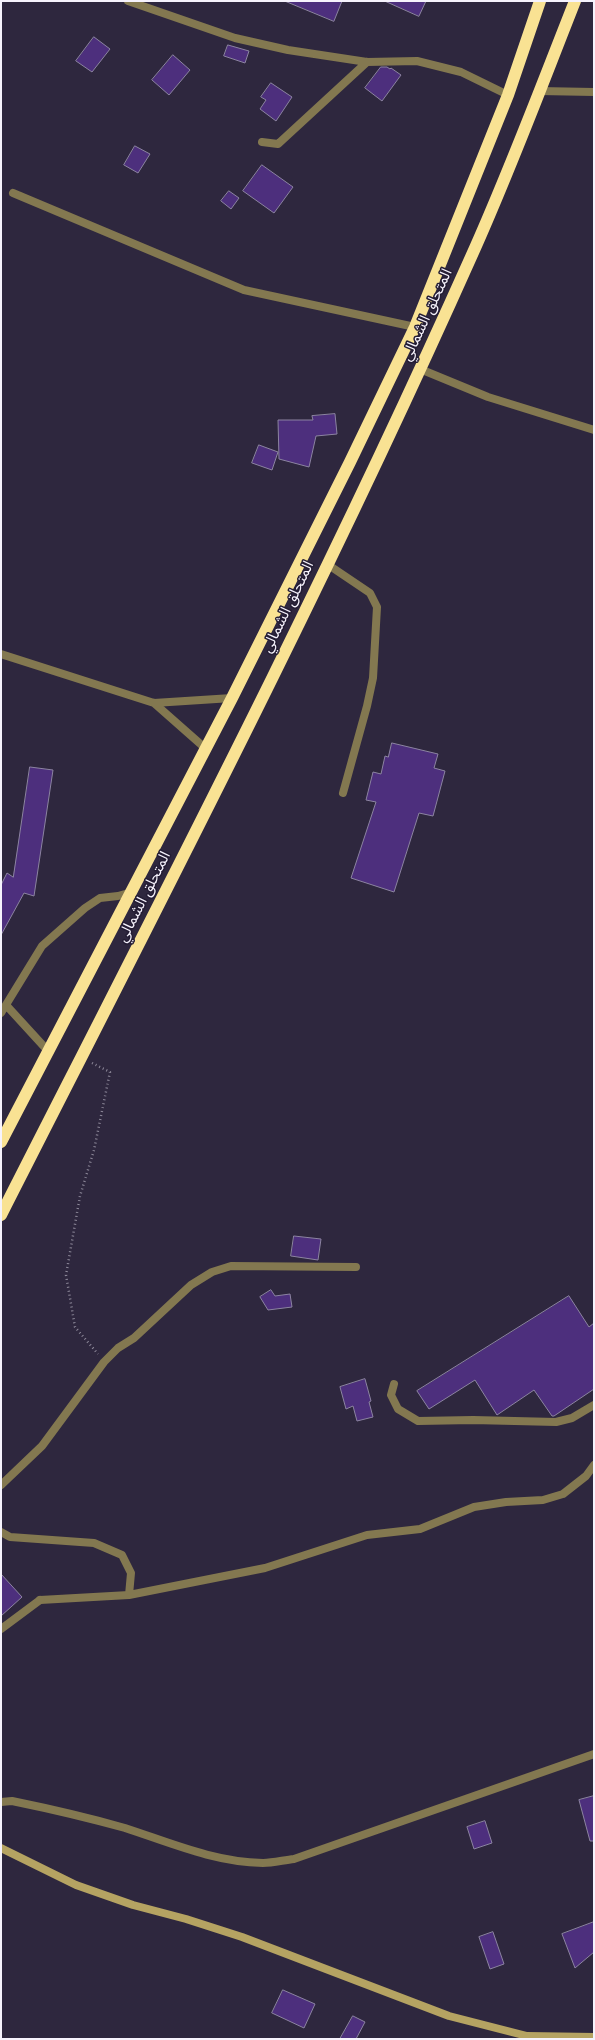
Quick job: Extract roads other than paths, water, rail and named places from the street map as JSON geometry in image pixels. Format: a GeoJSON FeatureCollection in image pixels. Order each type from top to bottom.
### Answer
{"type":"FeatureCollection","features":[{"type":"Feature","properties":{"kind":"highway","name":"المتحلق الشمالي"},"geometry":{"type":"LineString","coordinates":[[1,1142],[132,892],[204,748],[232,698],[347,468],[415,327],[508,95],[540,1]]}},
{"type":"Feature","properties":{"kind":"highway","name":"المتحلق الشمالي"},"geometry":{"type":"LineString","coordinates":[[1,1215],[374,471],[472,254],[540,91],[575,1]]}},
{"type":"Feature","properties":{"kind":"main road"},"geometry":{"type":"LineString","coordinates":[[1,1848],[76,1885],[133,1905],[186,1919],[242,1937],[449,2016],[528,2036],[594,2037]]}},
{"type":"Feature","properties":{"kind":"street"},"geometry":{"type":"LineString","coordinates":[[128,1],[235,38],[288,50],[367,62],[417,62],[454,70],[508,95]]}},
{"type":"Feature","properties":{"kind":"street"},"geometry":{"type":"LineString","coordinates":[[262,142],[278,144],[367,62]]}},
{"type":"Feature","properties":{"kind":"street"},"geometry":{"type":"LineString","coordinates":[[540,91],[594,92]]}},
{"type":"Feature","properties":{"kind":"street"},"geometry":{"type":"LineString","coordinates":[[13,193],[244,290],[415,327]]}},
{"type":"Feature","properties":{"kind":"street"},"geometry":{"type":"LineString","coordinates":[[420,369],[488,397],[594,430]]}},
{"type":"Feature","properties":{"kind":"street"},"geometry":{"type":"LineString","coordinates":[[327,564],[370,593],[377,607],[373,678],[367,706],[343,793]]}},
{"type":"Feature","properties":{"kind":"street"},"geometry":{"type":"LineString","coordinates":[[1,654],[154,703],[232,698]]}},
{"type":"Feature","properties":{"kind":"street"},"geometry":{"type":"LineString","coordinates":[[154,703],[204,748]]}},
{"type":"Feature","properties":{"kind":"street"},"geometry":{"type":"LineString","coordinates":[[1,1013],[42,946],[85,908],[100,898],[118,896],[132,892]]}},
{"type":"Feature","properties":{"kind":"street"},"geometry":{"type":"LineString","coordinates":[[6,1005],[49,1052]]}},
{"type":"Feature","properties":{"kind":"street"},"geometry":{"type":"LineString","coordinates":[[1,1485],[42,1446],[104,1362],[118,1348],[134,1338],[191,1285],[212,1272],[231,1266],[356,1267]]}},
{"type":"Feature","properties":{"kind":"street"},"geometry":{"type":"LineString","coordinates":[[394,1384],[392,1396],[398,1409],[418,1421],[473,1420],[556,1422],[572,1418],[594,1405]]}},
{"type":"Feature","properties":{"kind":"street"},"geometry":{"type":"LineString","coordinates":[[1,1629],[40,1600],[129,1595],[265,1568],[367,1535],[420,1529],[474,1507],[506,1502],[543,1500],[563,1494],[586,1476],[594,1465]]}},
{"type":"Feature","properties":{"kind":"street"},"geometry":{"type":"LineString","coordinates":[[1,1532],[10,1537],[94,1543],[122,1555],[131,1573],[129,1595]]}},
{"type":"Feature","properties":{"kind":"street"},"geometry":{"type":"LineString","coordinates":[[1,1802],[12,1801],[76,1813],[140,1833],[172,1846],[227,1861],[265,1863],[294,1859],[594,1754]]}}]}
